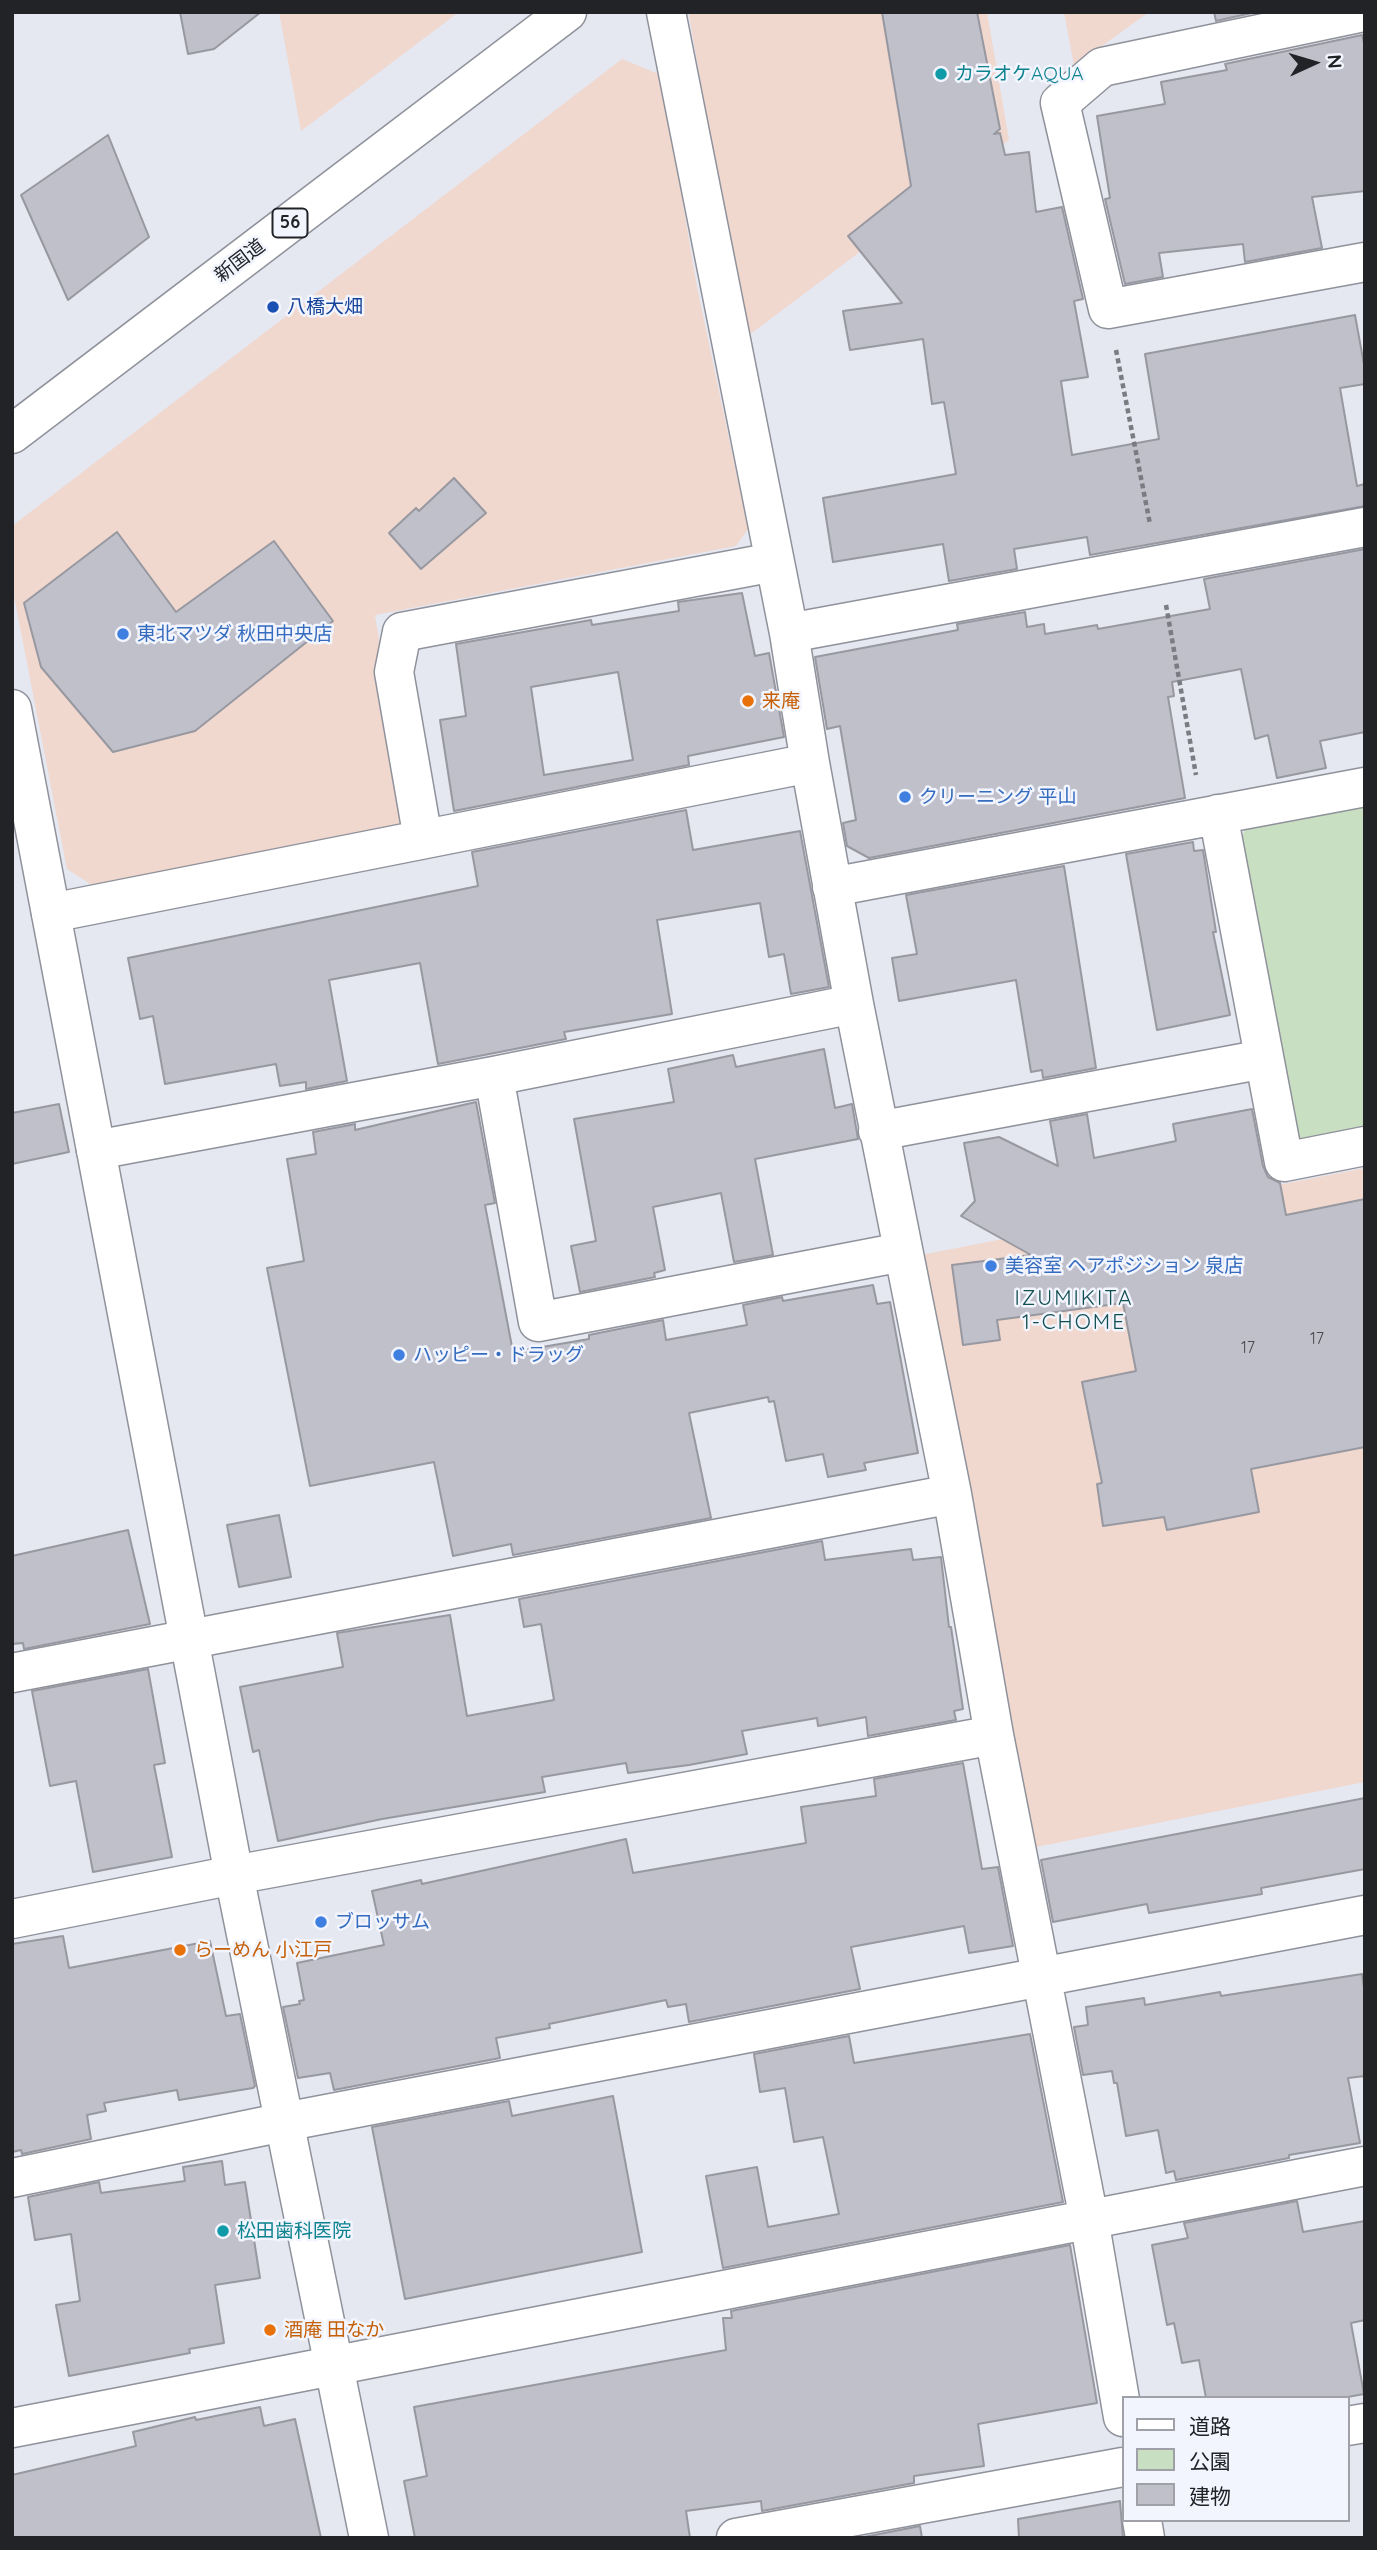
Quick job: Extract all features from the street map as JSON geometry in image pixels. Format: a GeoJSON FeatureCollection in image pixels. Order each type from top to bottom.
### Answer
{"type":"FeatureCollection","features":[{"type":"Feature","properties":{"kind":"street","name":"新国道"},"geometry":{"type":"LineString","coordinates":[[12,434],[567,12]]}},
{"type":"Feature","properties":{"kind":"street"},"geometry":{"type":"LineString","coordinates":[[666,12],[789,633],[853,1004],[951,1494],[994,1735],[1089,2219],[1122,2411]]}},
{"type":"Feature","properties":{"kind":"street"},"geometry":{"type":"LineString","coordinates":[[1364,12],[1102,67],[1060,103],[1108,309],[1365,262]]}},
{"type":"Feature","properties":{"kind":"street"},"geometry":{"type":"LineString","coordinates":[[789,633],[1365,527]]}},
{"type":"Feature","properties":{"kind":"street"},"geometry":{"type":"LineString","coordinates":[[424,839],[394,672],[402,632],[774,562]]}},
{"type":"Feature","properties":{"kind":"street"},"geometry":{"type":"LineString","coordinates":[[12,709],[234,1875],[369,2538]]}},
{"type":"Feature","properties":{"kind":"street"},"geometry":{"type":"LineString","coordinates":[[51,913],[810,763]]}},
{"type":"Feature","properties":{"kind":"street"},"geometry":{"type":"LineString","coordinates":[[832,887],[1365,787]]}},
{"type":"Feature","properties":{"kind":"street"},"geometry":{"type":"LineString","coordinates":[[1218,814],[1284,1162],[1365,1146]]}},
{"type":"Feature","properties":{"kind":"street"},"geometry":{"type":"LineString","coordinates":[[96,1150],[494,1076],[853,1004]]}},
{"type":"Feature","properties":{"kind":"street"},"geometry":{"type":"LineString","coordinates":[[878,1131],[1264,1059]]}},
{"type":"Feature","properties":{"kind":"street"},"geometry":{"type":"LineString","coordinates":[[494,1076],[538,1322],[902,1252]]}},
{"type":"Feature","properties":{"kind":"street"},"geometry":{"type":"LineString","coordinates":[[12,1673],[951,1494]]}},
{"type":"Feature","properties":{"kind":"street"},"geometry":{"type":"LineString","coordinates":[[12,1919],[234,1875],[994,1735]]}},
{"type":"Feature","properties":{"kind":"street"},"geometry":{"type":"LineString","coordinates":[[12,2178],[285,2122],[1365,1915]]}},
{"type":"Feature","properties":{"kind":"street"},"geometry":{"type":"LineString","coordinates":[[12,2428],[1365,2166]]}},
{"type":"Feature","properties":{"kind":"street"},"geometry":{"type":"LineString","coordinates":[[736,2538],[1122,2467]]}},
{"type":"Feature","properties":{"kind":"shaded area"},"geometry":{"type":"Polygon","coordinates":[[[279,12],[459,12],[301,131],[279,12]]]}},
{"type":"Feature","properties":{"kind":"shaded area"},"geometry":{"type":"Polygon","coordinates":[[[693,12],[987,12],[1009,140],[745,338],[689,15],[693,12]]]}},
{"type":"Feature","properties":{"kind":"shaded area"},"geometry":{"type":"Polygon","coordinates":[[[1064,12],[1149,12],[1074,66],[1064,12]]]}},
{"type":"Feature","properties":{"kind":"shaded area"},"geometry":{"type":"Polygon","coordinates":[[[622,59],[661,75],[697,287],[748,529],[736,546],[375,615],[408,814],[396,829],[98,889],[67,869],[12,586],[12,526],[622,59]]]}},
{"type":"Feature","properties":{"kind":"shaded area"},"geometry":{"type":"Polygon","coordinates":[[[1365,1168],[1365,1782],[1036,1847],[921,1255],[1365,1168]]]}},
{"type":"Feature","properties":{"kind":"green space"},"geometry":{"type":"Polygon","coordinates":[[[1365,802],[1365,1131],[1304,1142],[1289,1126],[1241,838],[1249,823],[1365,802]]]}},
{"type":"Feature","properties":{"kind":"building"},"geometry":{"type":"Polygon","coordinates":[[[180,12],[261,12],[214,49],[188,54],[180,12]]]}},
{"type":"Feature","properties":{"kind":"building"},"geometry":{"type":"Polygon","coordinates":[[[882,12],[977,12],[1000,129],[994,134],[1000,133],[1005,155],[1029,152],[1036,212],[1062,207],[1083,299],[1074,301],[1088,377],[1061,381],[1072,455],[1159,439],[1145,354],[1355,315],[1365,384],[1340,388],[1357,486],[1365,484],[1365,506],[1090,555],[1087,537],[1014,549],[1017,569],[949,581],[943,544],[833,562],[823,498],[956,474],[944,402],[932,404],[923,339],[850,350],[843,311],[902,303],[848,236],[911,186],[882,12]]]}},
{"type":"Feature","properties":{"kind":"building"},"geometry":{"type":"Polygon","coordinates":[[[1214,12],[1256,12],[1216,21],[1214,12]]]}},
{"type":"Feature","properties":{"kind":"building"},"geometry":{"type":"Polygon","coordinates":[[[1362,35],[1365,47],[1365,191],[1312,197],[1322,248],[1245,262],[1243,244],[1159,253],[1163,277],[1125,284],[1105,199],[1110,198],[1097,116],[1165,104],[1161,82],[1227,70],[1225,64],[1362,35]]]}},
{"type":"Feature","properties":{"kind":"building"},"geometry":{"type":"Polygon","coordinates":[[[108,135],[149,237],[68,300],[21,195],[108,135]]]}},
{"type":"Feature","properties":{"kind":"building"},"geometry":{"type":"Polygon","coordinates":[[[454,478],[486,513],[421,569],[389,533],[416,508],[419,511],[454,478]]]}},
{"type":"Feature","properties":{"kind":"building"},"geometry":{"type":"Polygon","coordinates":[[[117,532],[176,612],[274,541],[333,621],[195,731],[113,752],[41,667],[24,603],[117,532]]]}},
{"type":"Feature","properties":{"kind":"building"},"geometry":{"type":"Polygon","coordinates":[[[1365,549],[1365,732],[1320,741],[1326,768],[1277,778],[1268,735],[1255,739],[1241,669],[1172,682],[1174,696],[1168,697],[1185,798],[869,858],[847,846],[843,823],[856,820],[840,726],[827,729],[815,657],[958,630],[957,624],[1025,612],[1027,627],[1044,624],[1045,634],[1097,625],[1098,629],[1210,609],[1204,579],[1365,549]]]}},
{"type":"Feature","properties":{"kind":"building"},"geometry":{"type":"Polygon","coordinates":[[[742,593],[755,656],[769,653],[784,737],[688,756],[689,765],[454,811],[440,720],[466,716],[456,644],[591,620],[592,625],[679,611],[678,602],[742,593]],[[618,672],[531,687],[544,775],[633,760],[618,672]]]}},
{"type":"Feature","properties":{"kind":"building"},"geometry":{"type":"Polygon","coordinates":[[[686,810],[693,850],[800,831],[829,987],[791,994],[784,954],[769,957],[760,903],[657,920],[672,1014],[564,1032],[566,1039],[438,1064],[420,963],[329,980],[347,1081],[306,1089],[306,1082],[280,1086],[276,1064],[165,1084],[153,1016],[140,1019],[128,958],[478,886],[472,852],[686,810]]]}},
{"type":"Feature","properties":{"kind":"building"},"geometry":{"type":"Polygon","coordinates":[[[1193,842],[1194,851],[1203,850],[1216,932],[1213,932],[1230,1015],[1157,1030],[1126,854],[1193,842]]]}},
{"type":"Feature","properties":{"kind":"building"},"geometry":{"type":"Polygon","coordinates":[[[1064,866],[1096,1068],[1043,1078],[1042,1070],[1031,1072],[1016,980],[899,1001],[892,958],[917,954],[906,895],[1064,866]]]}},
{"type":"Feature","properties":{"kind":"building"},"geometry":{"type":"Polygon","coordinates":[[[824,1049],[835,1108],[852,1104],[858,1139],[755,1159],[773,1255],[734,1262],[721,1193],[653,1207],[665,1270],[654,1273],[655,1277],[580,1292],[571,1246],[596,1241],[574,1119],[674,1102],[668,1069],[733,1055],[736,1067],[824,1049]]]}},
{"type":"Feature","properties":{"kind":"building"},"geometry":{"type":"Polygon","coordinates":[[[476,1102],[495,1203],[485,1205],[513,1352],[589,1339],[589,1335],[663,1320],[666,1340],[747,1325],[743,1305],[782,1297],[783,1301],[873,1285],[877,1304],[890,1302],[918,1453],[864,1463],[866,1470],[828,1477],[823,1454],[786,1461],[774,1401],[769,1402],[768,1397],[689,1413],[711,1518],[513,1555],[511,1544],[453,1556],[434,1462],[310,1486],[267,1268],[304,1261],[287,1159],[316,1154],[313,1132],[355,1124],[355,1130],[476,1102]]]}},
{"type":"Feature","properties":{"kind":"building"},"geometry":{"type":"Polygon","coordinates":[[[59,1104],[69,1152],[12,1164],[12,1113],[59,1104]]]}},
{"type":"Feature","properties":{"kind":"building"},"geometry":{"type":"Polygon","coordinates":[[[1252,1109],[1263,1166],[1268,1177],[1280,1183],[1286,1215],[1365,1199],[1365,1447],[1251,1469],[1259,1512],[1167,1530],[1164,1517],[1103,1526],[1097,1484],[1102,1483],[1082,1382],[1136,1371],[1123,1303],[997,1320],[1000,1340],[963,1345],[952,1265],[1031,1255],[961,1216],[975,1201],[964,1143],[999,1137],[1058,1166],[1050,1121],[1087,1114],[1094,1158],[1176,1141],[1173,1124],[1252,1109]]]}},
{"type":"Feature","properties":{"kind":"building"},"geometry":{"type":"Polygon","coordinates":[[[279,1515],[291,1577],[239,1587],[227,1525],[279,1515]]]}},
{"type":"Feature","properties":{"kind":"building"},"geometry":{"type":"Polygon","coordinates":[[[128,1530],[150,1624],[24,1649],[23,1643],[12,1644],[12,1556],[128,1530]]]}},
{"type":"Feature","properties":{"kind":"building"},"geometry":{"type":"Polygon","coordinates":[[[822,1541],[825,1560],[911,1549],[913,1560],[941,1557],[949,1627],[963,1709],[954,1711],[956,1720],[868,1736],[866,1717],[818,1726],[817,1718],[742,1731],[747,1754],[628,1773],[626,1763],[542,1777],[545,1792],[382,1819],[278,1841],[259,1750],[253,1752],[240,1687],[343,1667],[337,1633],[450,1615],[467,1716],[554,1700],[541,1624],[524,1627],[519,1599],[822,1541]]]}},
{"type":"Feature","properties":{"kind":"building"},"geometry":{"type":"Polygon","coordinates":[[[148,1669],[165,1763],[154,1765],[172,1857],[93,1872],[76,1781],[50,1786],[32,1691],[148,1669]]]}},
{"type":"Feature","properties":{"kind":"building"},"geometry":{"type":"Polygon","coordinates":[[[963,1763],[982,1869],[998,1867],[1013,1946],[969,1953],[964,1926],[851,1947],[860,1989],[689,2022],[686,2004],[668,2007],[666,2000],[549,2024],[550,2028],[496,2038],[500,2058],[334,2090],[330,2073],[298,2078],[283,2007],[300,2004],[299,2001],[304,2000],[297,1963],[384,1945],[372,1891],[421,1880],[422,1884],[626,1839],[633,1873],[806,1843],[801,1807],[876,1796],[874,1779],[963,1763]]]}},
{"type":"Feature","properties":{"kind":"building"},"geometry":{"type":"Polygon","coordinates":[[[1365,1798],[1365,1869],[1261,1888],[1262,1894],[1149,1913],[1147,1904],[1053,1922],[1041,1860],[1365,1798]]]}},
{"type":"Feature","properties":{"kind":"building"},"geometry":{"type":"Polygon","coordinates":[[[63,1936],[69,1968],[210,1941],[226,2016],[240,2014],[255,2086],[179,2100],[177,2090],[104,2103],[106,2111],[87,2115],[91,2139],[22,2154],[21,2150],[12,2152],[12,1944],[63,1936]]]}},
{"type":"Feature","properties":{"kind":"building"},"geometry":{"type":"Polygon","coordinates":[[[1362,1974],[1365,1994],[1365,2076],[1348,2078],[1360,2143],[1289,2155],[1289,2158],[1176,2180],[1174,2171],[1166,2173],[1158,2130],[1126,2136],[1117,2083],[1114,2083],[1112,2071],[1083,2075],[1074,2027],[1088,2025],[1086,2007],[1144,1998],[1145,2005],[1220,1992],[1221,1996],[1362,1974]]]}},
{"type":"Feature","properties":{"kind":"building"},"geometry":{"type":"Polygon","coordinates":[[[1030,2034],[1063,2202],[723,2268],[706,2176],[757,2167],[768,2227],[839,2214],[823,2137],[794,2142],[785,2088],[760,2092],[754,2054],[849,2036],[854,2063],[1030,2034]]]}},
{"type":"Feature","properties":{"kind":"building"},"geometry":{"type":"Polygon","coordinates":[[[613,2096],[642,2252],[405,2299],[372,2127],[509,2101],[512,2116],[613,2096]]]}},
{"type":"Feature","properties":{"kind":"building"},"geometry":{"type":"Polygon","coordinates":[[[222,2161],[225,2185],[245,2182],[260,2278],[215,2285],[224,2343],[189,2349],[190,2353],[69,2376],[56,2305],[80,2301],[71,2234],[35,2240],[28,2197],[99,2182],[101,2193],[185,2181],[183,2167],[222,2161]]]}},
{"type":"Feature","properties":{"kind":"building"},"geometry":{"type":"Polygon","coordinates":[[[1297,2201],[1303,2232],[1365,2221],[1365,2320],[1351,2323],[1364,2394],[1349,2397],[1206,2396],[1199,2360],[1182,2363],[1174,2323],[1167,2325],[1152,2245],[1188,2238],[1184,2223],[1297,2201]]]}},
{"type":"Feature","properties":{"kind":"building"},"geometry":{"type":"Polygon","coordinates":[[[1070,2245],[1097,2403],[978,2424],[984,2466],[914,2476],[914,2483],[762,2511],[761,2501],[686,2511],[690,2538],[415,2538],[404,2481],[427,2476],[414,2407],[726,2350],[723,2318],[732,2318],[731,2311],[1070,2245]]]}},
{"type":"Feature","properties":{"kind":"building"},"geometry":{"type":"Polygon","coordinates":[[[260,2407],[264,2426],[295,2419],[321,2538],[12,2538],[12,2475],[136,2446],[133,2432],[195,2417],[196,2420],[260,2407]]]}},
{"type":"Feature","properties":{"kind":"building"},"geometry":{"type":"Polygon","coordinates":[[[1120,2501],[1123,2538],[1019,2538],[1018,2519],[1120,2501]]]}},
{"type":"Feature","properties":{"kind":"building"},"geometry":{"type":"Polygon","coordinates":[[[920,2526],[922,2538],[859,2538],[920,2526]]]}},
{"type":"Feature","properties":{"kind":"place","name":"カラオケAQUA"},"geometry":{"type":"Point","coordinates":[941,74]}},
{"type":"Feature","properties":{"kind":"place","name":"八橋大畑"},"geometry":{"type":"Point","coordinates":[273,307]}},
{"type":"Feature","properties":{"kind":"place","name":"東北マツダ 秋田中央店"},"geometry":{"type":"Point","coordinates":[123,634]}},
{"type":"Feature","properties":{"kind":"place","name":"来庵"},"geometry":{"type":"Point","coordinates":[748,701]}},
{"type":"Feature","properties":{"kind":"place","name":"クリーニング 平山"},"geometry":{"type":"Point","coordinates":[905,797]}},
{"type":"Feature","properties":{"kind":"place","name":"美容室 ヘアポジション 泉店"},"geometry":{"type":"Point","coordinates":[991,1266]}},
{"type":"Feature","properties":{"kind":"place","name":"ハッピー・ドラッグ"},"geometry":{"type":"Point","coordinates":[399,1355]}},
{"type":"Feature","properties":{"kind":"place","name":"ブロッサム"},"geometry":{"type":"Point","coordinates":[321,1922]}},
{"type":"Feature","properties":{"kind":"place","name":"らーめん 小江戸"},"geometry":{"type":"Point","coordinates":[180,1950]}},
{"type":"Feature","properties":{"kind":"place","name":"松田歯科医院"},"geometry":{"type":"Point","coordinates":[223,2231]}},
{"type":"Feature","properties":{"kind":"place","name":"酒庵 田なか"},"geometry":{"type":"Point","coordinates":[270,2330]}},
{"type":"Feature","properties":{"kind":"district","name":"IZUMIKITA 1-CHOME"},"geometry":{"type":"Point","coordinates":[1074,1311]}}]}
